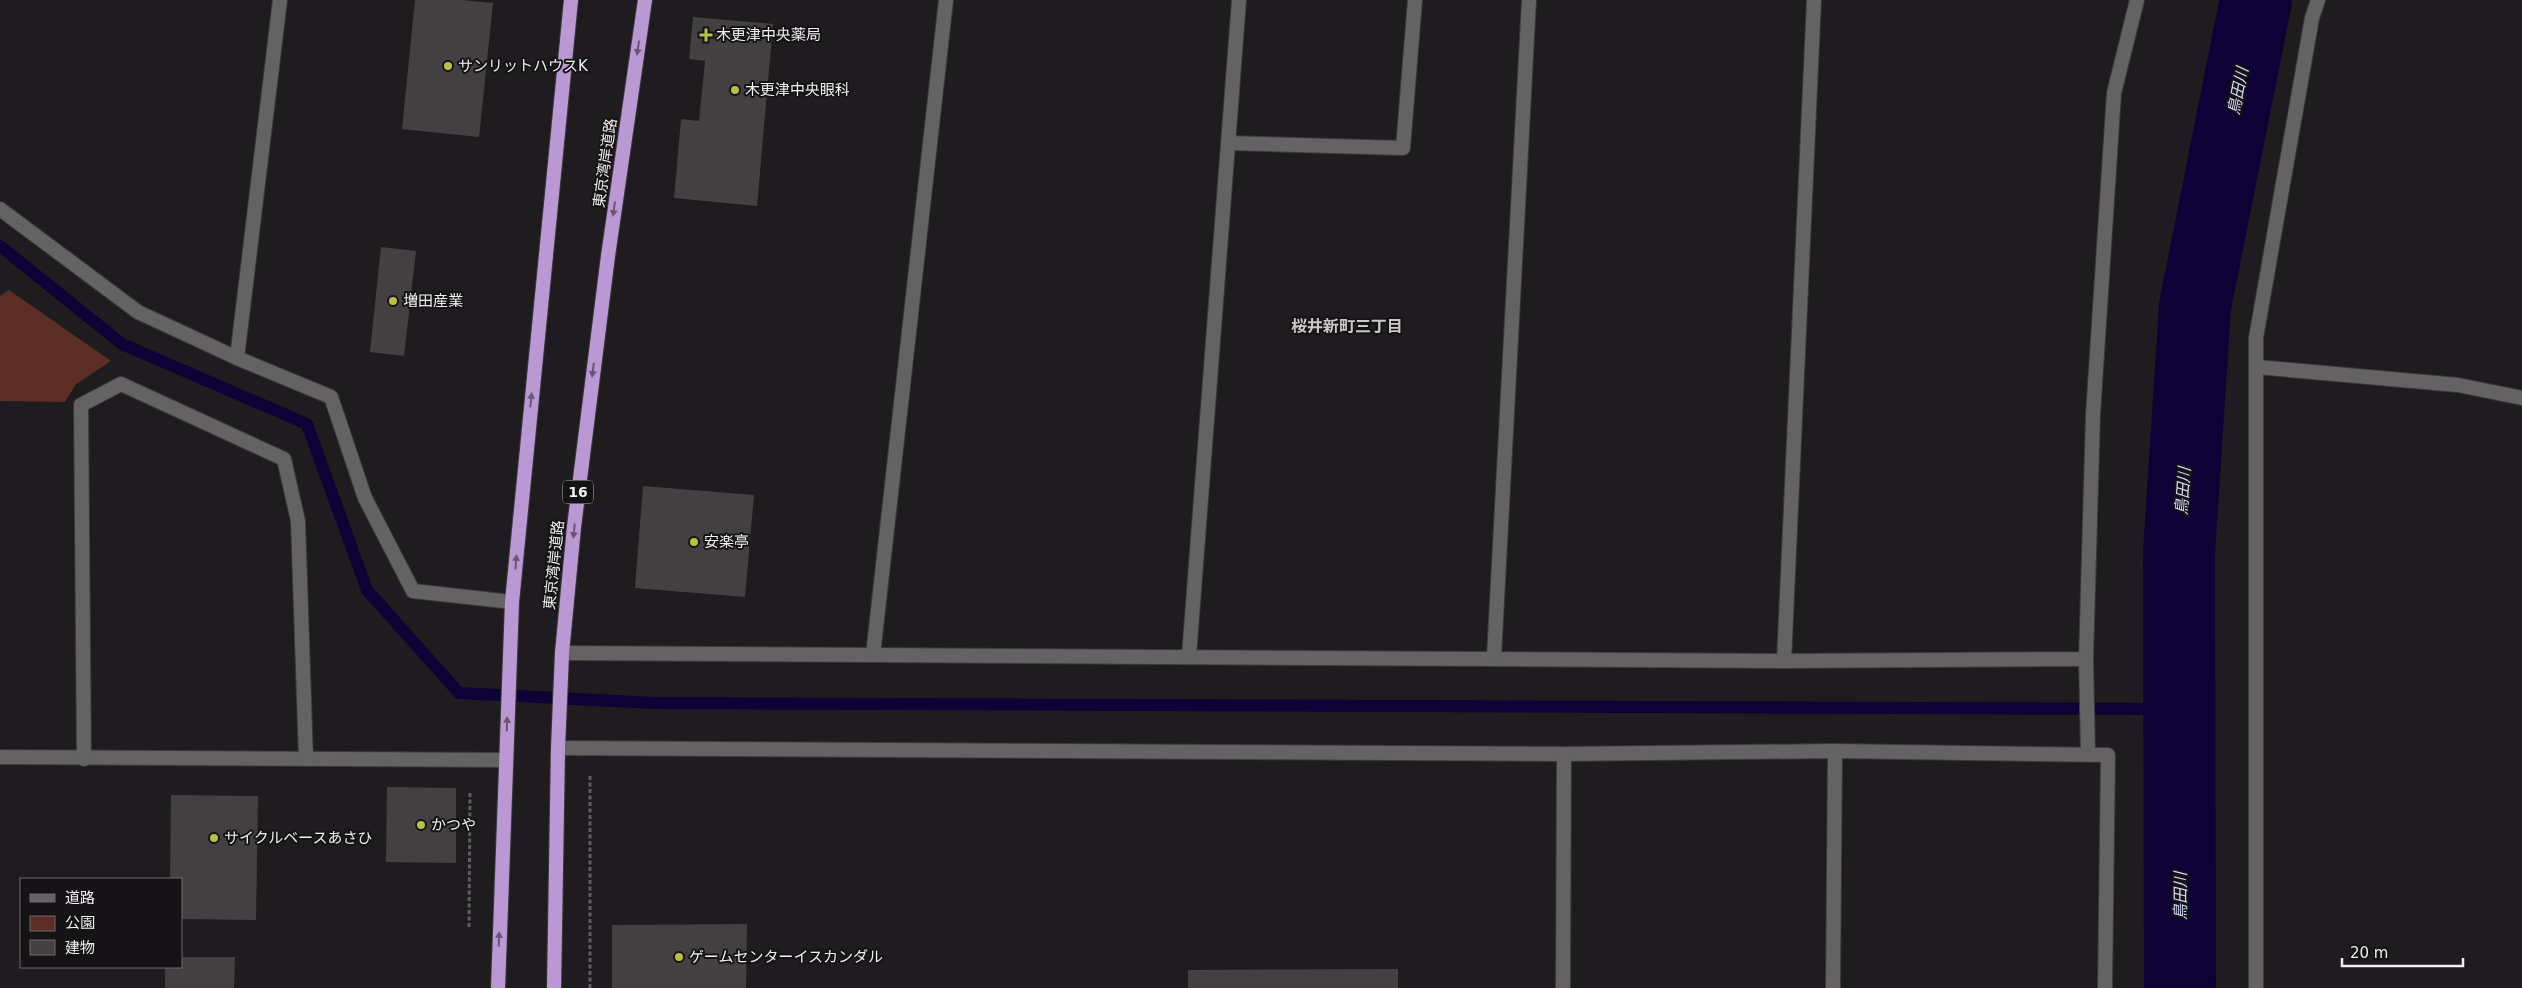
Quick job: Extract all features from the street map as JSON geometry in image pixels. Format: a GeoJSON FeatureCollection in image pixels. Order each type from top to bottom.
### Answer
{"type":"FeatureCollection","features":[{"type":"Feature","properties":{"kind":"highway"},"geometry":{"type":"LineString","coordinates":[[498,988],[512,602],[571,0]]}},
{"type":"Feature","properties":{"kind":"highway","name":"東京湾岸道路"},"geometry":{"type":"LineString","coordinates":[[554,988],[558,748],[562,653],[574,527],[608,256],[645,0]]}},
{"type":"Feature","properties":{"kind":"street"},"geometry":{"type":"LineString","coordinates":[[238,358],[280,0]]}},
{"type":"Feature","properties":{"kind":"street"},"geometry":{"type":"LineString","coordinates":[[873,655],[946,0]]}},
{"type":"Feature","properties":{"kind":"street"},"geometry":{"type":"LineString","coordinates":[[1189,656],[1239,0]]}},
{"type":"Feature","properties":{"kind":"street"},"geometry":{"type":"LineString","coordinates":[[1228,143],[1403,148],[1415,0]]}},
{"type":"Feature","properties":{"kind":"street"},"geometry":{"type":"LineString","coordinates":[[1494,658],[1529,0]]}},
{"type":"Feature","properties":{"kind":"street"},"geometry":{"type":"LineString","coordinates":[[1784,661],[1814,0]]}},
{"type":"Feature","properties":{"kind":"street"},"geometry":{"type":"LineString","coordinates":[[2088,754],[2086,659],[2093,415],[2114,93],[2137,0]]}},
{"type":"Feature","properties":{"kind":"street"},"geometry":{"type":"LineString","coordinates":[[2256,988],[2256,338],[2284,168],[2312,18],[2318,0]]}},
{"type":"Feature","properties":{"kind":"street"},"geometry":{"type":"LineString","coordinates":[[0,209],[138,312],[238,358],[331,397],[365,498],[412,591],[512,602]]}},
{"type":"Feature","properties":{"kind":"street"},"geometry":{"type":"LineString","coordinates":[[2257,367],[2458,385],[2522,398]]}},
{"type":"Feature","properties":{"kind":"street"},"geometry":{"type":"LineString","coordinates":[[84,759],[81,405],[121,384],[284,459],[298,521],[306,759]]}},
{"type":"Feature","properties":{"kind":"street"},"geometry":{"type":"LineString","coordinates":[[562,653],[1784,661],[2086,659]]}},
{"type":"Feature","properties":{"kind":"street"},"geometry":{"type":"LineString","coordinates":[[558,748],[1564,754],[1835,751],[2108,755],[2105,988]]}},
{"type":"Feature","properties":{"kind":"street"},"geometry":{"type":"LineString","coordinates":[[1833,988],[1835,751]]}},
{"type":"Feature","properties":{"kind":"street"},"geometry":{"type":"LineString","coordinates":[[1563,988],[1564,754]]}},
{"type":"Feature","properties":{"kind":"street"},"geometry":{"type":"LineString","coordinates":[[0,757],[84,759],[506,760]]}},
{"type":"Feature","properties":{"kind":"path"},"geometry":{"type":"LineString","coordinates":[[590,748],[590,988]]}},
{"type":"Feature","properties":{"kind":"path"},"geometry":{"type":"LineString","coordinates":[[469,930],[470,793]]}},
{"type":"Feature","properties":{"kind":"green space"},"geometry":{"type":"Polygon","coordinates":[[[9,290],[111,361],[76,384],[65,402],[0,401],[0,296],[9,290]]]}},
{"type":"Feature","properties":{"kind":"building","name":"サンリットハウスK"},"geometry":{"type":"Polygon","coordinates":[[[415,0],[461,0],[493,3],[479,137],[402,129],[415,0]]]}},
{"type":"Feature","properties":{"kind":"building","name":"木更津中央眼科"},"geometry":{"type":"Polygon","coordinates":[[[693,17],[773,24],[757,206],[674,198],[681,119],[699,121],[705,61],[689,59],[693,17]]]}},
{"type":"Feature","properties":{"kind":"building","name":"増田産業"},"geometry":{"type":"Polygon","coordinates":[[[381,247],[416,251],[404,356],[370,352],[381,247]]]}},
{"type":"Feature","properties":{"kind":"building","name":"安楽亭"},"geometry":{"type":"Polygon","coordinates":[[[643,486],[754,495],[745,597],[635,588],[643,486]]]}},
{"type":"Feature","properties":{"kind":"building","name":"かつや"},"geometry":{"type":"Polygon","coordinates":[[[387,787],[456,788],[456,863],[386,862],[387,787]]]}},
{"type":"Feature","properties":{"kind":"building","name":"サイクルベースあさひ"},"geometry":{"type":"Polygon","coordinates":[[[171,795],[258,796],[256,920],[182,919],[182,878],[170,878],[171,795]]]}},
{"type":"Feature","properties":{"kind":"building","name":"ゲームセンターイスカンダル"},"geometry":{"type":"Polygon","coordinates":[[[747,924],[746,988],[612,988],[612,925],[747,924]]]}},
{"type":"Feature","properties":{"kind":"building"},"geometry":{"type":"Polygon","coordinates":[[[182,957],[235,957],[234,988],[165,988],[165,968],[182,968],[182,957]]]}},
{"type":"Feature","properties":{"kind":"building"},"geometry":{"type":"Polygon","coordinates":[[[1398,969],[1398,988],[1188,988],[1188,970],[1398,969]]]}},
{"type":"Feature","properties":{"kind":"waterway","name":"鳥田川"},"geometry":{"type":"LineString","coordinates":[[2180,988],[2179,553],[2195,306],[2256,0]]}},
{"type":"Feature","properties":{"kind":"waterway"},"geometry":{"type":"LineString","coordinates":[[0,246],[122,344],[307,424],[367,590],[459,693],[654,703],[2181,709]]}},
{"type":"Feature","properties":{"kind":"place","name":"木更津中央薬局"},"geometry":{"type":"Point","coordinates":[706,35]}},
{"type":"Feature","properties":{"kind":"place","name":"サンリットハウスK"},"geometry":{"type":"Point","coordinates":[448,66]}},
{"type":"Feature","properties":{"kind":"place","name":"木更津中央眼科"},"geometry":{"type":"Point","coordinates":[735,90]}},
{"type":"Feature","properties":{"kind":"place","name":"増田産業"},"geometry":{"type":"Point","coordinates":[393,301]}},
{"type":"Feature","properties":{"kind":"place","name":"安楽亭"},"geometry":{"type":"Point","coordinates":[694,542]}},
{"type":"Feature","properties":{"kind":"place","name":"かつや"},"geometry":{"type":"Point","coordinates":[421,825]}},
{"type":"Feature","properties":{"kind":"place","name":"サイクルベースあさひ"},"geometry":{"type":"Point","coordinates":[214,838]}},
{"type":"Feature","properties":{"kind":"place","name":"ゲームセンターイスカンダル"},"geometry":{"type":"Point","coordinates":[679,957]}},
{"type":"Feature","properties":{"kind":"district","name":"桜井新町三丁目"},"geometry":{"type":"Point","coordinates":[1347,326]}}]}
